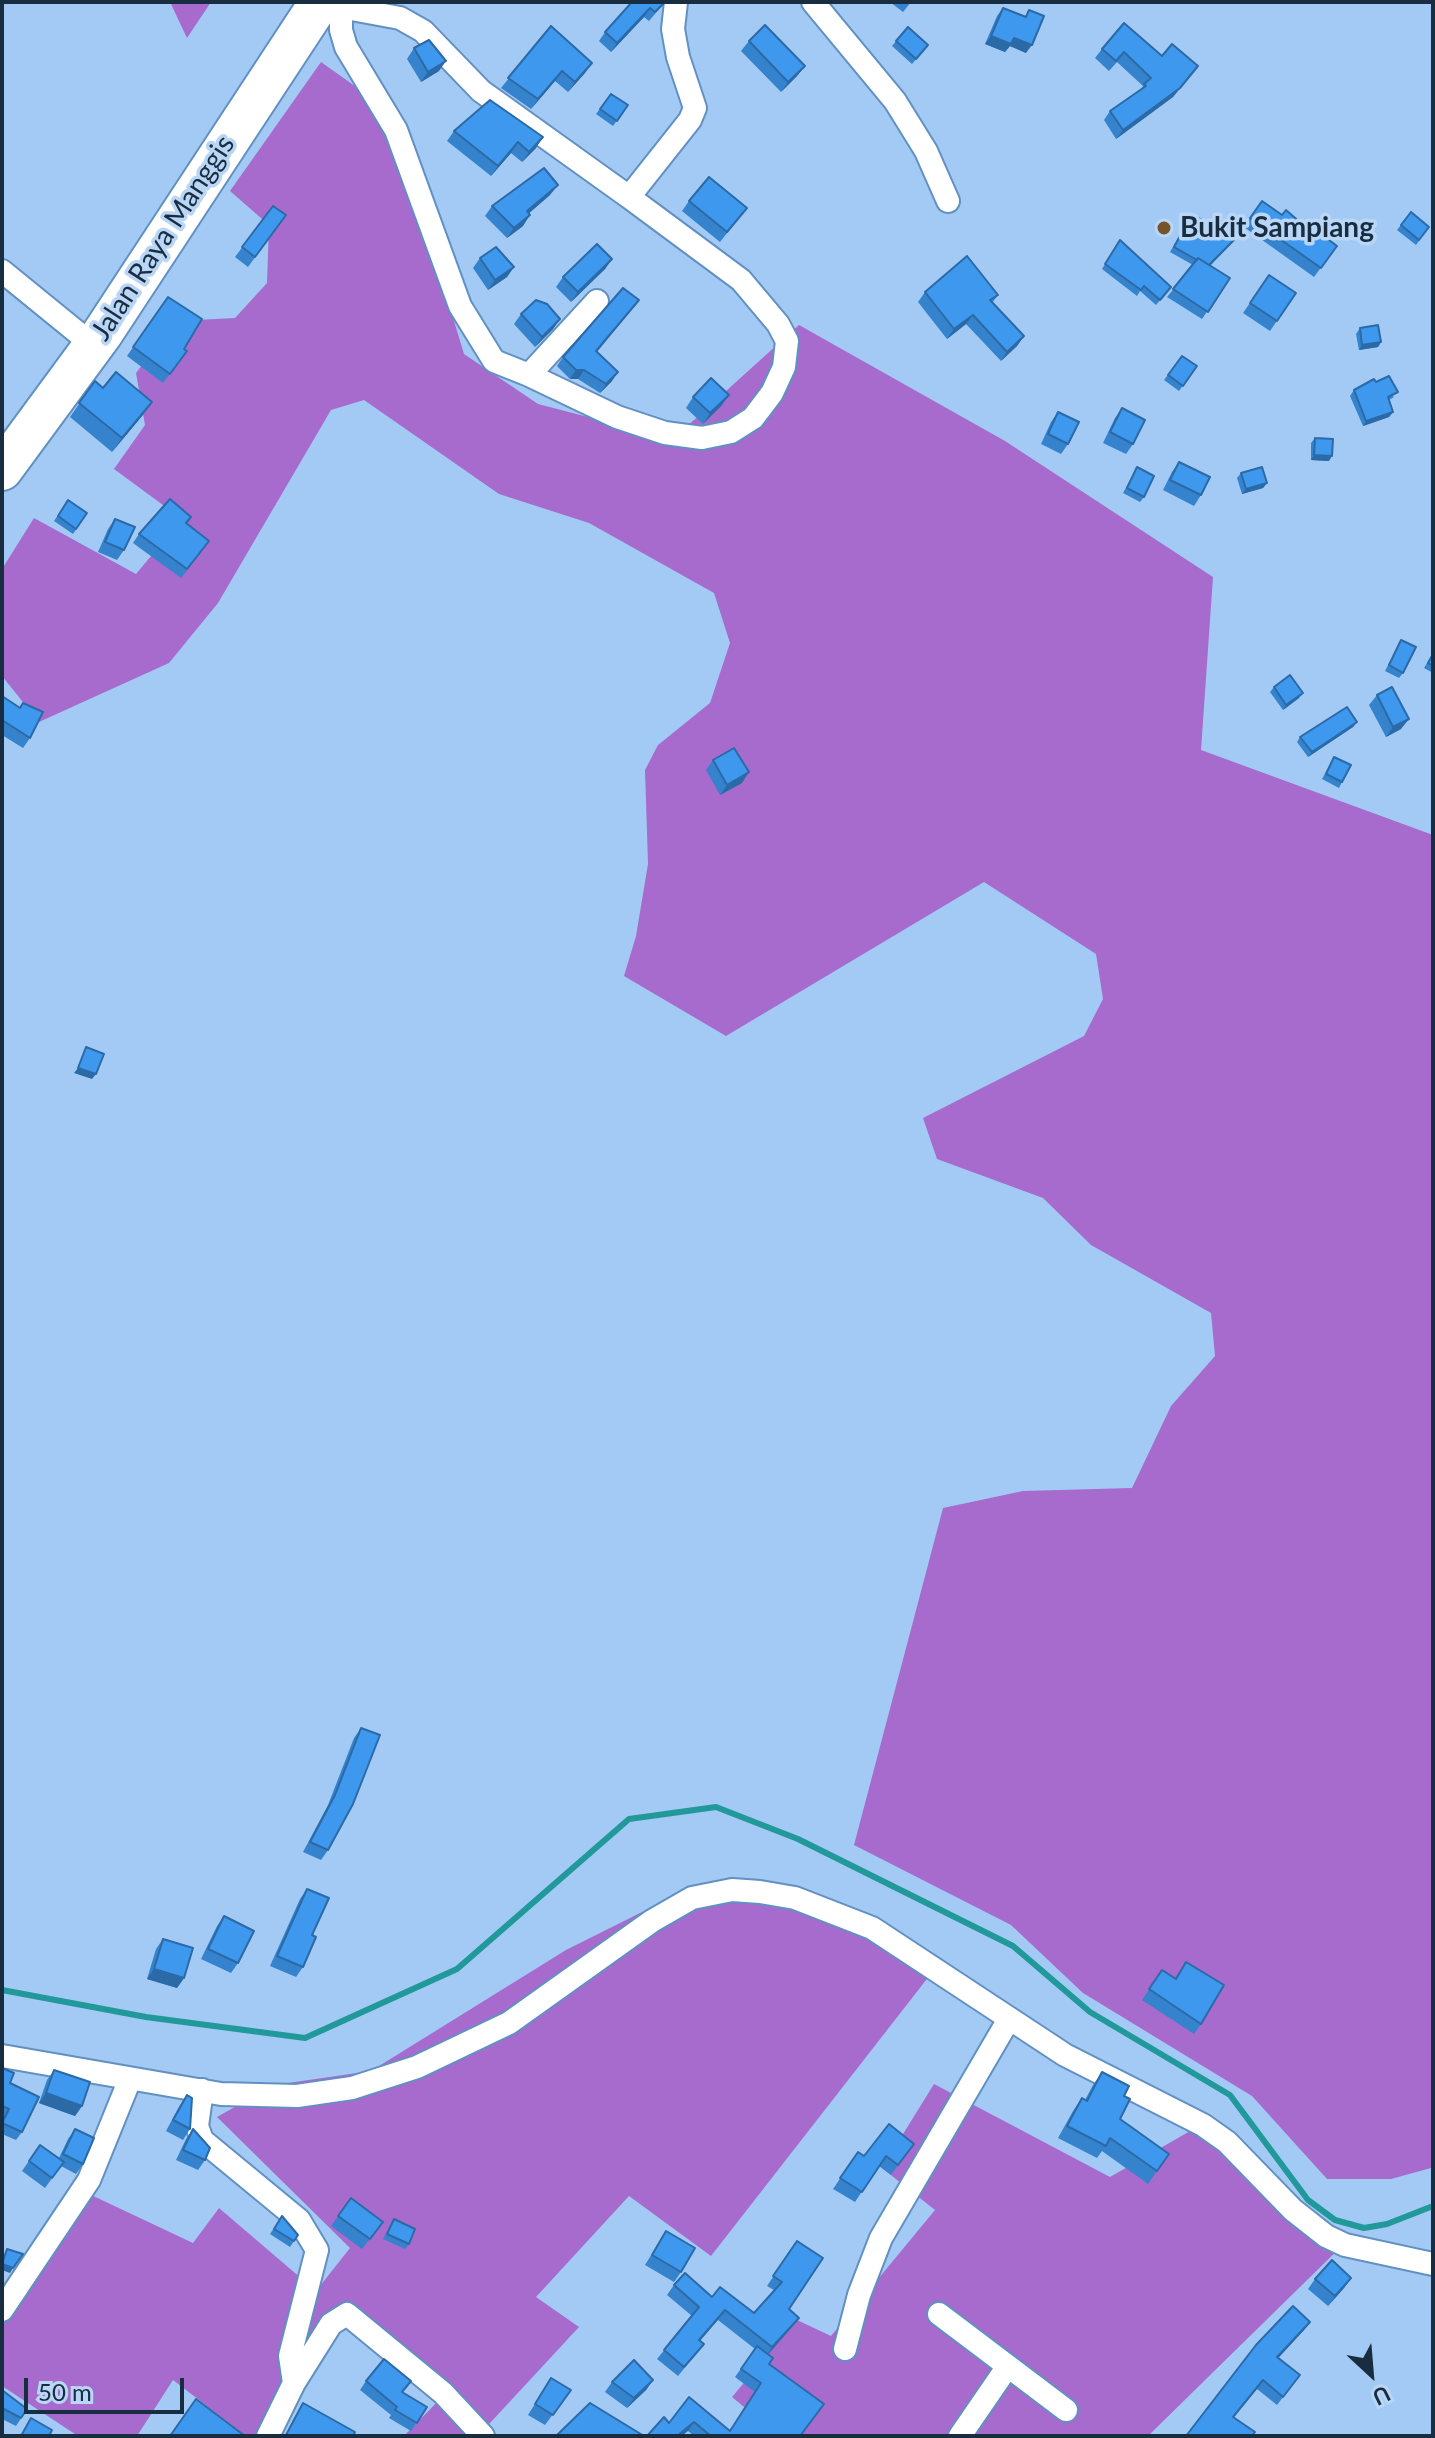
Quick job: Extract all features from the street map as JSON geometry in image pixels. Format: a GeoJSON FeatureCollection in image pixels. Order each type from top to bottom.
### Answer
{"type":"FeatureCollection","features":[{"type":"Feature","properties":{"kind":"highway","name":"Jalan Raya Manggis"},"geometry":{"type":"LineString","coordinates":[[2,470],[94,346],[327,4]]}},
{"type":"Feature","properties":{"kind":"street"},"geometry":{"type":"LineString","coordinates":[[629,197],[690,120],[695,108],[696,102],[678,57],[673,29],[676,2]]}},
{"type":"Feature","properties":{"kind":"street"},"geometry":{"type":"LineString","coordinates":[[813,2],[895,101],[926,151],[948,201]]}},
{"type":"Feature","properties":{"kind":"street"},"geometry":{"type":"LineString","coordinates":[[327,4],[400,18],[423,31],[481,91],[741,280],[778,324],[787,341],[784,367],[772,393],[753,418],[731,432],[702,438],[665,433],[617,417],[494,361],[460,306],[396,130],[342,38],[327,4]]}},
{"type":"Feature","properties":{"kind":"street"},"geometry":{"type":"LineString","coordinates":[[2,271],[94,346]]}},
{"type":"Feature","properties":{"kind":"street"},"geometry":{"type":"LineString","coordinates":[[529,375],[597,301]]}},
{"type":"Feature","properties":{"kind":"street"},"geometry":{"type":"LineString","coordinates":[[2,2056],[202,2090],[297,2096],[352,2088],[417,2067],[509,2023],[652,1921],[692,1898],[710,1892],[760,1892],[795,1898],[872,1928],[1065,2055],[1203,2125],[1227,2142],[1286,2205],[1326,2236],[1345,2245],[1433,2264]]}},
{"type":"Feature","properties":{"kind":"street"},"geometry":{"type":"LineString","coordinates":[[845,2349],[859,2295],[881,2238],[1009,2019]]}},
{"type":"Feature","properties":{"kind":"street"},"geometry":{"type":"LineString","coordinates":[[2,2310],[89,2180],[130,2079]]}},
{"type":"Feature","properties":{"kind":"street"},"geometry":{"type":"LineString","coordinates":[[202,2090],[197,2126],[202,2140],[299,2220],[317,2250],[292,2346],[294,2383]]}},
{"type":"Feature","properties":{"kind":"street"},"geometry":{"type":"LineString","coordinates":[[268,2436],[294,2383],[331,2324],[347,2314],[443,2393],[483,2436]]}},
{"type":"Feature","properties":{"kind":"street"},"geometry":{"type":"LineString","coordinates":[[939,2314],[1066,2410]]}},
{"type":"Feature","properties":{"kind":"street"},"geometry":{"type":"LineString","coordinates":[[960,2436],[1008,2366]]}},
{"type":"Feature","properties":{"kind":"shaded area"},"geometry":{"type":"Polygon","coordinates":[[[170,2],[211,2],[187,38],[170,2]]]}},
{"type":"Feature","properties":{"kind":"shaded area"},"geometry":{"type":"Polygon","coordinates":[[[321,62],[383,106],[412,182],[464,354],[538,404],[673,439],[799,325],[1005,441],[1213,577],[1201,750],[1433,835],[1431,2168],[1391,2179],[1327,2179],[1252,2096],[1083,1993],[1011,1925],[854,1845],[943,1508],[1023,1491],[1132,1488],[1171,1406],[1215,1356],[1211,1313],[1091,1245],[1043,1198],[937,1159],[923,1118],[1084,1036],[1103,999],[1096,954],[984,882],[726,1036],[624,976],[636,936],[648,864],[645,770],[658,745],[710,703],[730,643],[714,593],[589,523],[499,494],[364,400],[331,410],[218,603],[169,663],[39,722],[2,676],[2,569],[34,518],[136,574],[182,519],[114,469],[145,425],[136,373],[176,321],[235,318],[267,283],[269,225],[230,191],[321,62]]]}},
{"type":"Feature","properties":{"kind":"shaded area"},"geometry":{"type":"Polygon","coordinates":[[[694,1886],[738,1886],[801,1895],[937,1966],[711,2256],[629,2196],[536,2297],[579,2327],[478,2436],[404,2436],[442,2397],[346,2319],[266,2436],[246,2436],[173,2380],[137,2436],[78,2436],[2,2386],[2,2291],[89,2194],[193,2243],[219,2208],[316,2291],[350,2248],[217,2117],[274,2085],[371,2071],[566,1950],[694,1886]]]}},
{"type":"Feature","properties":{"kind":"shaded area"},"geometry":{"type":"Polygon","coordinates":[[[934,2084],[1110,2177],[1204,2123],[1295,2212],[1350,2238],[1148,2436],[779,2436],[732,2397],[797,2320],[831,2336],[935,2210],[882,2168],[934,2084]]]}},
{"type":"Feature","properties":{"kind":"building"},"geometry":{"type":"Polygon","coordinates":[[[632,2],[665,2],[655,12],[650,8],[617,43],[605,32],[632,2]]]}},
{"type":"Feature","properties":{"kind":"building"},"geometry":{"type":"Polygon","coordinates":[[[1003,8],[1026,17],[1029,10],[1044,16],[1032,45],[1014,38],[1011,44],[991,36],[1003,8]]]}},
{"type":"Feature","properties":{"kind":"building"},"geometry":{"type":"Polygon","coordinates":[[[1124,23],[1162,56],[1172,44],[1198,66],[1180,88],[1123,130],[1110,111],[1146,86],[1144,84],[1151,78],[1124,52],[1116,61],[1102,49],[1124,23]]]}},
{"type":"Feature","properties":{"kind":"building"},"geometry":{"type":"Polygon","coordinates":[[[765,25],[805,66],[788,82],[749,41],[765,25]]]}},
{"type":"Feature","properties":{"kind":"building"},"geometry":{"type":"Polygon","coordinates":[[[551,26],[592,63],[575,82],[562,71],[538,99],[508,78],[551,26]]]}},
{"type":"Feature","properties":{"kind":"building"},"geometry":{"type":"Polygon","coordinates":[[[908,27],[928,45],[916,59],[896,41],[908,27]]]}},
{"type":"Feature","properties":{"kind":"building"},"geometry":{"type":"Polygon","coordinates":[[[429,40],[446,61],[428,72],[414,48],[429,40]]]}},
{"type":"Feature","properties":{"kind":"building"},"geometry":{"type":"Polygon","coordinates":[[[611,94],[628,105],[617,121],[600,109],[611,94]]]}},
{"type":"Feature","properties":{"kind":"building"},"geometry":{"type":"Polygon","coordinates":[[[490,100],[543,137],[529,152],[518,142],[498,166],[454,131],[490,100]]]}},
{"type":"Feature","properties":{"kind":"building"},"geometry":{"type":"Polygon","coordinates":[[[544,168],[558,185],[527,211],[530,215],[514,228],[492,206],[544,168]]]}},
{"type":"Feature","properties":{"kind":"building"},"geometry":{"type":"Polygon","coordinates":[[[709,177],[747,208],[727,232],[689,201],[709,177]]]}},
{"type":"Feature","properties":{"kind":"building"},"geometry":{"type":"Polygon","coordinates":[[[1262,201],[1282,215],[1286,210],[1318,238],[1321,234],[1337,246],[1321,268],[1250,218],[1262,201]]]}},
{"type":"Feature","properties":{"kind":"building"},"geometry":{"type":"Polygon","coordinates":[[[273,206],[286,215],[255,257],[242,247],[273,206]]]}},
{"type":"Feature","properties":{"kind":"building"},"geometry":{"type":"Polygon","coordinates":[[[1411,212],[1429,227],[1419,240],[1401,225],[1411,212]]]}},
{"type":"Feature","properties":{"kind":"building"},"geometry":{"type":"Polygon","coordinates":[[[1192,214],[1235,239],[1209,265],[1174,247],[1192,214]]]}},
{"type":"Feature","properties":{"kind":"building"},"geometry":{"type":"Polygon","coordinates":[[[1120,240],[1171,287],[1160,300],[1144,286],[1141,290],[1105,264],[1120,240]]]}},
{"type":"Feature","properties":{"kind":"building"},"geometry":{"type":"Polygon","coordinates":[[[597,244],[612,259],[578,292],[563,277],[597,244]]]}},
{"type":"Feature","properties":{"kind":"building"},"geometry":{"type":"Polygon","coordinates":[[[496,247],[514,267],[495,280],[480,258],[496,247]]]}},
{"type":"Feature","properties":{"kind":"building"},"geometry":{"type":"Polygon","coordinates":[[[967,256],[998,295],[990,300],[1024,336],[1007,352],[973,315],[954,329],[925,292],[967,256]]]}},
{"type":"Feature","properties":{"kind":"building"},"geometry":{"type":"Polygon","coordinates":[[[1198,258],[1230,278],[1208,312],[1173,289],[1198,258]]]}},
{"type":"Feature","properties":{"kind":"building"},"geometry":{"type":"Polygon","coordinates":[[[1269,275],[1296,293],[1277,321],[1250,303],[1269,275]]]}},
{"type":"Feature","properties":{"kind":"building"},"geometry":{"type":"Polygon","coordinates":[[[623,288],[639,300],[596,351],[618,372],[606,384],[584,370],[576,370],[563,357],[623,288]]]}},
{"type":"Feature","properties":{"kind":"building"},"geometry":{"type":"Polygon","coordinates":[[[168,297],[202,319],[184,349],[187,351],[170,374],[133,347],[168,297]]]}},
{"type":"Feature","properties":{"kind":"building"},"geometry":{"type":"Polygon","coordinates":[[[536,300],[547,304],[560,319],[542,337],[521,314],[536,300]]]}},
{"type":"Feature","properties":{"kind":"building"},"geometry":{"type":"Polygon","coordinates":[[[1378,325],[1381,342],[1362,345],[1360,328],[1378,325]]]}},
{"type":"Feature","properties":{"kind":"building"},"geometry":{"type":"Polygon","coordinates":[[[1182,356],[1197,366],[1183,386],[1168,375],[1182,356]]]}},
{"type":"Feature","properties":{"kind":"building"},"geometry":{"type":"Polygon","coordinates":[[[116,372],[152,402],[122,438],[79,403],[95,381],[103,388],[116,372]]]}},
{"type":"Feature","properties":{"kind":"building"},"geometry":{"type":"Polygon","coordinates":[[[1389,376],[1398,392],[1388,397],[1393,412],[1366,421],[1354,390],[1374,379],[1376,382],[1389,376]]]}},
{"type":"Feature","properties":{"kind":"building"},"geometry":{"type":"Polygon","coordinates":[[[711,378],[729,395],[710,413],[693,397],[711,378]]]}},
{"type":"Feature","properties":{"kind":"building"},"geometry":{"type":"Polygon","coordinates":[[[1122,408],[1145,420],[1133,444],[1110,432],[1122,408]]]}},
{"type":"Feature","properties":{"kind":"building"},"geometry":{"type":"Polygon","coordinates":[[[1058,412],[1079,422],[1068,444],[1048,434],[1058,412]]]}},
{"type":"Feature","properties":{"kind":"building"},"geometry":{"type":"Polygon","coordinates":[[[1315,438],[1333,439],[1332,456],[1314,455],[1315,438]]]}},
{"type":"Feature","properties":{"kind":"building"},"geometry":{"type":"Polygon","coordinates":[[[1179,462],[1210,477],[1201,495],[1170,480],[1179,462]]]}},
{"type":"Feature","properties":{"kind":"building"},"geometry":{"type":"Polygon","coordinates":[[[1137,467],[1154,476],[1144,497],[1127,488],[1137,467]]]}},
{"type":"Feature","properties":{"kind":"building"},"geometry":{"type":"Polygon","coordinates":[[[1262,467],[1267,483],[1246,489],[1241,473],[1262,467]]]}},
{"type":"Feature","properties":{"kind":"building"},"geometry":{"type":"Polygon","coordinates":[[[170,499],[191,517],[186,523],[209,541],[187,569],[139,534],[170,499]]]}},
{"type":"Feature","properties":{"kind":"building"},"geometry":{"type":"Polygon","coordinates":[[[68,500],[87,513],[76,529],[58,516],[68,500]]]}},
{"type":"Feature","properties":{"kind":"building"},"geometry":{"type":"Polygon","coordinates":[[[115,519],[135,527],[124,550],[105,542],[115,519]]]}},
{"type":"Feature","properties":{"kind":"building"},"geometry":{"type":"Polygon","coordinates":[[[1401,640],[1416,647],[1403,673],[1389,665],[1401,640]]]}},
{"type":"Feature","properties":{"kind":"building"},"geometry":{"type":"Polygon","coordinates":[[[1290,675],[1303,693],[1286,705],[1274,687],[1290,675]]]}},
{"type":"Feature","properties":{"kind":"building"},"geometry":{"type":"Polygon","coordinates":[[[1392,687],[1409,719],[1393,727],[1377,695],[1392,687]]]}},
{"type":"Feature","properties":{"kind":"building"},"geometry":{"type":"Polygon","coordinates":[[[2,696],[20,708],[23,703],[43,712],[30,738],[2,720],[2,696]]]}},
{"type":"Feature","properties":{"kind":"building"},"geometry":{"type":"Polygon","coordinates":[[[1347,707],[1357,722],[1312,752],[1300,737],[1347,707]]]}},
{"type":"Feature","properties":{"kind":"building"},"geometry":{"type":"Polygon","coordinates":[[[734,748],[749,772],[727,785],[713,760],[734,748]]]}},
{"type":"Feature","properties":{"kind":"building"},"geometry":{"type":"Polygon","coordinates":[[[1334,757],[1351,765],[1342,782],[1326,774],[1334,757]]]}},
{"type":"Feature","properties":{"kind":"building"},"geometry":{"type":"Polygon","coordinates":[[[86,1047],[104,1054],[96,1074],[78,1068],[86,1047]]]}},
{"type":"Feature","properties":{"kind":"building"},"geometry":{"type":"Polygon","coordinates":[[[361,1728],[380,1735],[353,1804],[328,1850],[310,1842],[335,1795],[361,1728]]]}},
{"type":"Feature","properties":{"kind":"building"},"geometry":{"type":"Polygon","coordinates":[[[307,1889],[329,1898],[312,1935],[316,1937],[303,1967],[277,1956],[307,1889]]]}},
{"type":"Feature","properties":{"kind":"building"},"geometry":{"type":"Polygon","coordinates":[[[224,1916],[254,1931],[238,1963],[208,1949],[224,1916]]]}},
{"type":"Feature","properties":{"kind":"building"},"geometry":{"type":"Polygon","coordinates":[[[163,1939],[193,1948],[184,1978],[154,1969],[163,1939]]]}},
{"type":"Feature","properties":{"kind":"building"},"geometry":{"type":"Polygon","coordinates":[[[1186,1962],[1224,1985],[1201,2024],[1149,1989],[1162,1970],[1176,1979],[1186,1962]]]}},
{"type":"Feature","properties":{"kind":"building"},"geometry":{"type":"Polygon","coordinates":[[[2,2068],[14,2073],[10,2083],[39,2097],[22,2132],[2,2123],[9,2109],[2,2106],[2,2068]]]}},
{"type":"Feature","properties":{"kind":"building"},"geometry":{"type":"Polygon","coordinates":[[[54,2070],[90,2082],[82,2106],[46,2093],[54,2070]]]}},
{"type":"Feature","properties":{"kind":"building"},"geometry":{"type":"Polygon","coordinates":[[[1102,2072],[1129,2086],[1124,2096],[1130,2099],[1120,2119],[1169,2154],[1157,2171],[1110,2138],[1106,2146],[1067,2126],[1082,2098],[1087,2101],[1102,2072]]]}},
{"type":"Feature","properties":{"kind":"building"},"geometry":{"type":"Polygon","coordinates":[[[187,2095],[192,2098],[190,2129],[173,2120],[187,2095]]]}},
{"type":"Feature","properties":{"kind":"building"},"geometry":{"type":"Polygon","coordinates":[[[889,2124],[914,2144],[898,2165],[886,2156],[862,2192],[840,2178],[858,2152],[864,2156],[889,2124]]]}},
{"type":"Feature","properties":{"kind":"building"},"geometry":{"type":"Polygon","coordinates":[[[75,2129],[94,2138],[83,2164],[63,2154],[75,2129]]]}},
{"type":"Feature","properties":{"kind":"building"},"geometry":{"type":"Polygon","coordinates":[[[193,2129],[210,2148],[205,2160],[183,2150],[193,2129]]]}},
{"type":"Feature","properties":{"kind":"building"},"geometry":{"type":"Polygon","coordinates":[[[40,2145],[64,2162],[52,2178],[29,2161],[40,2145]]]}},
{"type":"Feature","properties":{"kind":"building"},"geometry":{"type":"Polygon","coordinates":[[[351,2198],[383,2222],[370,2239],[338,2216],[351,2198]]]}},
{"type":"Feature","properties":{"kind":"building"},"geometry":{"type":"Polygon","coordinates":[[[282,2216],[298,2235],[294,2241],[274,2229],[282,2216]]]}},
{"type":"Feature","properties":{"kind":"building"},"geometry":{"type":"Polygon","coordinates":[[[394,2219],[415,2229],[409,2244],[387,2234],[394,2219]]]}},
{"type":"Feature","properties":{"kind":"building"},"geometry":{"type":"Polygon","coordinates":[[[666,2231],[695,2248],[681,2272],[652,2255],[666,2231]]]}},
{"type":"Feature","properties":{"kind":"building"},"geometry":{"type":"Polygon","coordinates":[[[797,2241],[823,2258],[789,2309],[799,2318],[772,2347],[725,2310],[699,2340],[704,2344],[684,2367],[664,2350],[699,2307],[674,2285],[685,2273],[712,2297],[720,2287],[754,2313],[782,2282],[773,2276],[797,2241]]]}},
{"type":"Feature","properties":{"kind":"building"},"geometry":{"type":"Polygon","coordinates":[[[7,2249],[23,2254],[13,2268],[2,2264],[7,2249]]]}},
{"type":"Feature","properties":{"kind":"building"},"geometry":{"type":"Polygon","coordinates":[[[1332,2260],[1351,2278],[1335,2296],[1315,2279],[1332,2260]]]}},
{"type":"Feature","properties":{"kind":"building"},"geometry":{"type":"Polygon","coordinates":[[[1293,2306],[1310,2322],[1277,2357],[1300,2375],[1283,2397],[1263,2380],[1233,2417],[1255,2432],[1252,2436],[1186,2436],[1256,2345],[1293,2306]]]}},
{"type":"Feature","properties":{"kind":"building"},"geometry":{"type":"Polygon","coordinates":[[[757,2346],[773,2358],[769,2364],[824,2404],[800,2436],[711,2436],[694,2422],[677,2436],[647,2436],[664,2417],[669,2423],[689,2397],[730,2431],[761,2383],[741,2369],[757,2346]]]}},
{"type":"Feature","properties":{"kind":"building"},"geometry":{"type":"Polygon","coordinates":[[[384,2359],[411,2381],[402,2392],[427,2407],[417,2423],[395,2410],[397,2407],[366,2381],[384,2359]]]}},
{"type":"Feature","properties":{"kind":"building"},"geometry":{"type":"Polygon","coordinates":[[[634,2360],[653,2380],[634,2398],[612,2382],[634,2360]]]}},
{"type":"Feature","properties":{"kind":"building"},"geometry":{"type":"Polygon","coordinates":[[[551,2378],[571,2390],[553,2415],[535,2404],[551,2378]]]}},
{"type":"Feature","properties":{"kind":"building"},"geometry":{"type":"Polygon","coordinates":[[[2,2390],[27,2409],[21,2418],[2,2408],[2,2390]]]}},
{"type":"Feature","properties":{"kind":"building"},"geometry":{"type":"Polygon","coordinates":[[[196,2399],[245,2436],[170,2436],[196,2399]]]}},
{"type":"Feature","properties":{"kind":"building"},"geometry":{"type":"Polygon","coordinates":[[[303,2403],[355,2432],[353,2436],[283,2436],[303,2403]]]}},
{"type":"Feature","properties":{"kind":"building"},"geometry":{"type":"Polygon","coordinates":[[[590,2403],[644,2436],[556,2436],[590,2403]]]}},
{"type":"Feature","properties":{"kind":"building"},"geometry":{"type":"Polygon","coordinates":[[[31,2418],[52,2430],[49,2436],[21,2436],[31,2418]]]}},
{"type":"Feature","properties":{"kind":"waterway"},"geometry":{"type":"LineString","coordinates":[[2,1990],[146,2017],[305,2038],[457,1969],[629,1819],[716,1807],[798,1839],[1013,1946],[1090,2012],[1230,2095],[1308,2200],[1335,2220],[1364,2228],[1387,2224],[1433,2206]]}},
{"type":"Feature","properties":{"kind":"place","name":"Bukit Sampiang"},"geometry":{"type":"Point","coordinates":[1164,228]}}]}
